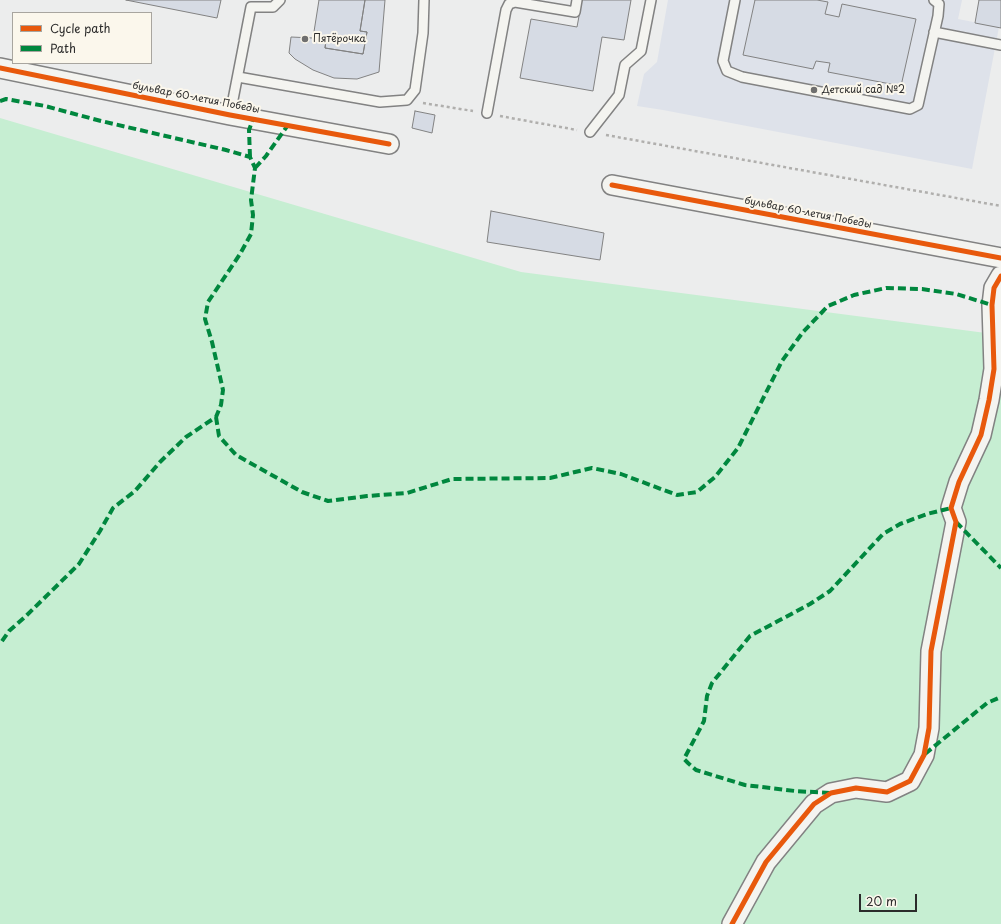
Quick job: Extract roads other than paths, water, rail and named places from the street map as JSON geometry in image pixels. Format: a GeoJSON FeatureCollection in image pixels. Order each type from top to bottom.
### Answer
{"type":"FeatureCollection","features":[{"type":"Feature","properties":{"kind":"street","name":"бульвар 60-летия Победы"},"geometry":{"type":"LineString","coordinates":[[0,68],[230,115],[389,144]]}},
{"type":"Feature","properties":{"kind":"street","name":"бульвар 60-летия Победы"},"geometry":{"type":"LineString","coordinates":[[612,185],[1001,258]]}},
{"type":"Feature","properties":{"kind":"street"},"geometry":{"type":"LineString","coordinates":[[732,924],[766,862],[814,804],[831,793],[856,788],[887,792],[910,781],[924,755],[928,728],[931,651],[949,565],[956,522],[951,508],[959,482],[980,435],[989,400],[994,369],[992,305],[994,288],[1001,276]]}},
{"type":"Feature","properties":{"kind":"lane"},"geometry":{"type":"LineString","coordinates":[[230,115],[252,3],[273,7],[280,0]]}},
{"type":"Feature","properties":{"kind":"lane"},"geometry":{"type":"LineString","coordinates":[[238,77],[380,102],[407,100],[415,90],[423,33],[424,0]]}},
{"type":"Feature","properties":{"kind":"lane"},"geometry":{"type":"LineString","coordinates":[[487,113],[506,10],[509,4],[516,2],[575,12],[578,0]]}},
{"type":"Feature","properties":{"kind":"lane"},"geometry":{"type":"LineString","coordinates":[[590,132],[619,95],[625,65],[641,51],[651,0]]}},
{"type":"Feature","properties":{"kind":"lane"},"geometry":{"type":"LineString","coordinates":[[735,0],[723,61],[727,71],[742,77],[910,109],[918,105],[938,16],[939,4],[934,0]]}},
{"type":"Feature","properties":{"kind":"lane"},"geometry":{"type":"LineString","coordinates":[[934,32],[1001,45]]}},
{"type":"Feature","properties":{"kind":"place","name":"Пятёрочка"},"geometry":{"type":"Point","coordinates":[305,39]}},
{"type":"Feature","properties":{"kind":"place","name":"Детский сад №2"},"geometry":{"type":"Point","coordinates":[814,90]}}]}
